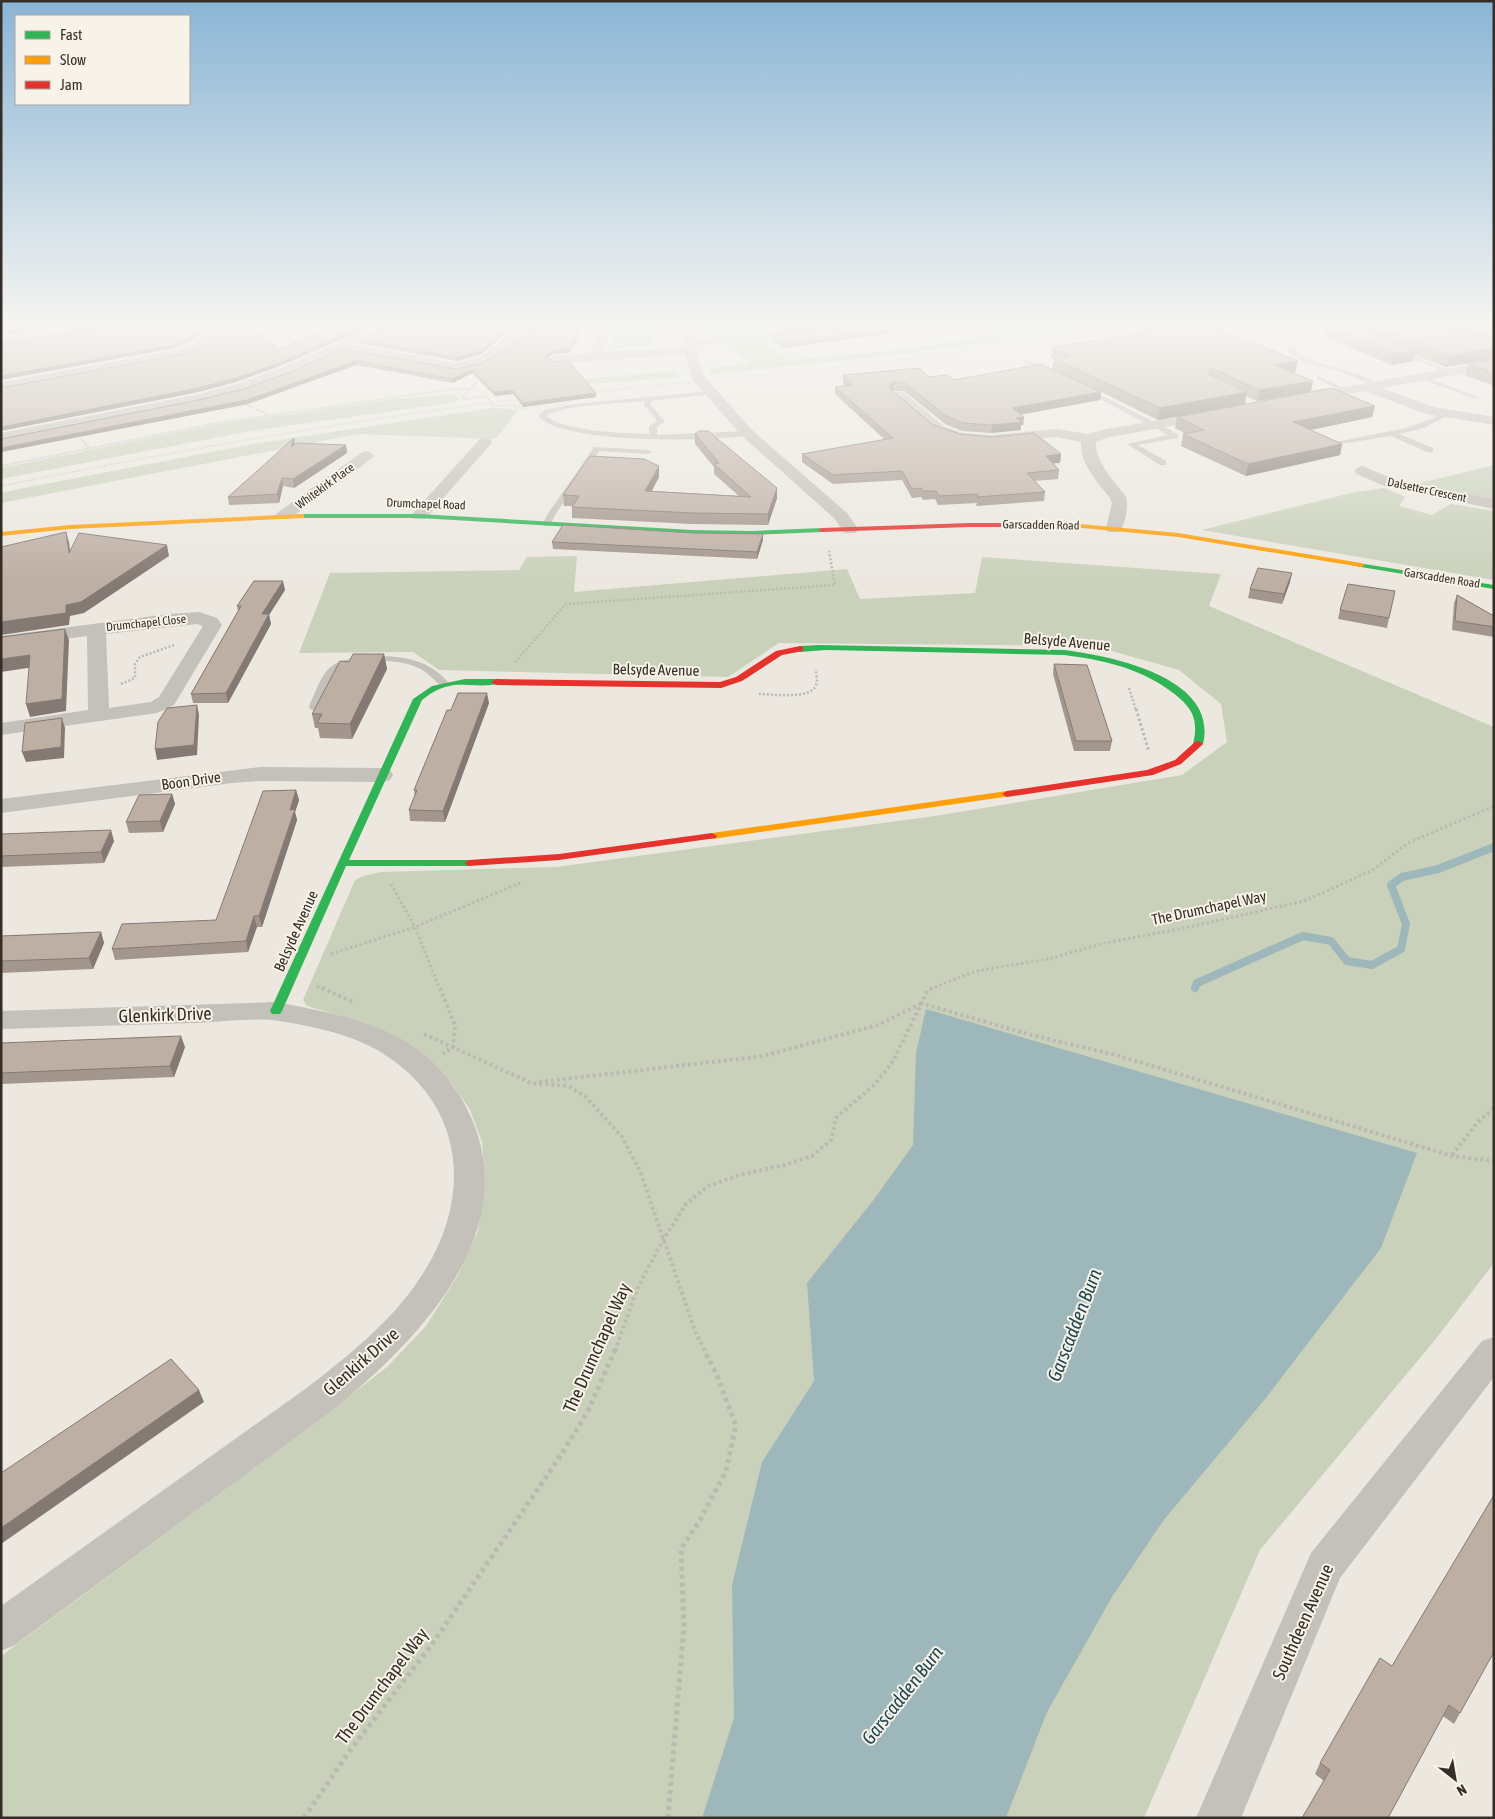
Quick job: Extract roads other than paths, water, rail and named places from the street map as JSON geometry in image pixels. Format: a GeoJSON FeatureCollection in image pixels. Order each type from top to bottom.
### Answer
{"type":"FeatureCollection","features":[{"type":"Feature","properties":{"kind":"street"},"geometry":{"type":"LineString","coordinates":[[1,437],[128,412]]}},
{"type":"Feature","properties":{"kind":"street"},"geometry":{"type":"LineString","coordinates":[[728,412],[747,433],[841,516],[850,529]]}},
{"type":"Feature","properties":{"kind":"street"},"geometry":{"type":"LineString","coordinates":[[918,412],[939,429],[960,437],[991,439],[1056,433],[1091,439],[1102,434],[1220,413]]}},
{"type":"Feature","properties":{"kind":"street"},"geometry":{"type":"LineString","coordinates":[[1439,412],[1494,421]]}},
{"type":"Feature","properties":{"kind":"street"},"geometry":{"type":"LineString","coordinates":[[1091,439],[1088,443],[1094,466],[1118,497],[1120,503],[1114,528]]}},
{"type":"Feature","properties":{"kind":"street"},"geometry":{"type":"LineString","coordinates":[[419,516],[485,442]]}},
{"type":"Feature","properties":{"kind":"street","name":"Whitekirk Place"},"geometry":{"type":"LineString","coordinates":[[283,516],[366,456]]}},
{"type":"Feature","properties":{"kind":"street","name":"Dalsetter Crescent"},"geometry":{"type":"LineString","coordinates":[[1362,471],[1390,483],[1494,504]]}},
{"type":"Feature","properties":{"kind":"street"},"geometry":{"type":"LineString","coordinates":[[1422,506],[1432,493]]}},
{"type":"Feature","properties":{"kind":"street","name":"Drumchapel Road"},"geometry":{"type":"LineString","coordinates":[[1,534],[70,527],[283,516],[419,516],[692,532],[753,533],[850,529]]}},
{"type":"Feature","properties":{"kind":"street","name":"Garscadden Road"},"geometry":{"type":"LineString","coordinates":[[850,529],[1031,524],[1114,528],[1178,535],[1494,587]]}},
{"type":"Feature","properties":{"kind":"street","name":"Drumchapel Close"},"geometry":{"type":"LineString","coordinates":[[1,642],[96,628],[169,620],[199,618],[213,625],[167,700],[157,706],[1,729]]}},
{"type":"Feature","properties":{"kind":"street"},"geometry":{"type":"LineString","coordinates":[[96,628],[99,716]]}},
{"type":"Feature","properties":{"kind":"street","name":"Belsyde Avenue"},"geometry":{"type":"LineString","coordinates":[[276,1011],[298,964],[342,863],[382,774],[418,699],[424,692],[444,683],[498,681],[708,686],[725,684],[739,679],[779,653],[814,648],[1071,654],[1121,663],[1171,684],[1197,710],[1202,722],[1201,734],[1196,747],[1183,759],[1155,771],[1137,776],[505,862],[450,864],[342,863]]}},
{"type":"Feature","properties":{"kind":"street","name":"Boon Drive"},"geometry":{"type":"LineString","coordinates":[[1,806],[232,776],[260,774],[382,774]]}},
{"type":"Feature","properties":{"kind":"street","name":"Glenkirk Drive"},"geometry":{"type":"LineString","coordinates":[[1,1020],[276,1011],[314,1018],[358,1030],[388,1044],[424,1068],[441,1089],[456,1114],[469,1150],[470,1192],[456,1242],[432,1287],[399,1330],[364,1364],[1,1631]]}},
{"type":"Feature","properties":{"kind":"street","name":"Southdeen Avenue"},"geometry":{"type":"LineString","coordinates":[[1218,1818],[1325,1566],[1494,1351]]}},
{"type":"Feature","properties":{"kind":"lane"},"geometry":{"type":"LineString","coordinates":[[548,412],[542,416],[549,422],[614,436],[653,438],[747,433]]}},
{"type":"Feature","properties":{"kind":"lane"},"geometry":{"type":"LineString","coordinates":[[653,412],[662,422],[653,426],[653,438]]}},
{"type":"Feature","properties":{"kind":"lane"},"geometry":{"type":"LineString","coordinates":[[1130,412],[1176,436],[1131,444],[1163,463]]}},
{"type":"Feature","properties":{"kind":"lane"},"geometry":{"type":"LineString","coordinates":[[1340,442],[1432,423],[1446,414]]}},
{"type":"Feature","properties":{"kind":"lane"},"geometry":{"type":"LineString","coordinates":[[1390,432],[1430,450]]}},
{"type":"Feature","properties":{"kind":"lane"},"geometry":{"type":"LineString","coordinates":[[547,524],[551,515],[598,449],[648,452]]}},
{"type":"Feature","properties":{"kind":"lane"},"geometry":{"type":"LineString","coordinates":[[314,707],[330,671],[346,662],[390,658],[406,660],[423,666],[444,683]]}},
{"type":"Feature","properties":{"kind":"water"},"geometry":{"type":"Polygon","coordinates":[[[926,1009],[1417,1153],[1381,1248],[1265,1399],[1163,1521],[1112,1597],[1047,1712],[1006,1818],[702,1818],[734,1718],[732,1585],[762,1462],[814,1381],[807,1283],[872,1202],[913,1145],[916,1053],[926,1009]]]}},
{"type":"Feature","properties":{"kind":"waterway","name":"Garscadden Burn"},"geometry":{"type":"LineString","coordinates":[[1195,988],[1197,983],[1303,936],[1331,941],[1347,961],[1372,965],[1401,949],[1406,924],[1391,885],[1402,877],[1438,869],[1494,847]]}},
{"type":"Feature","properties":{"kind":"railway"},"geometry":{"type":"LineString","coordinates":[[1,486],[133,460],[425,412]]}}]}
